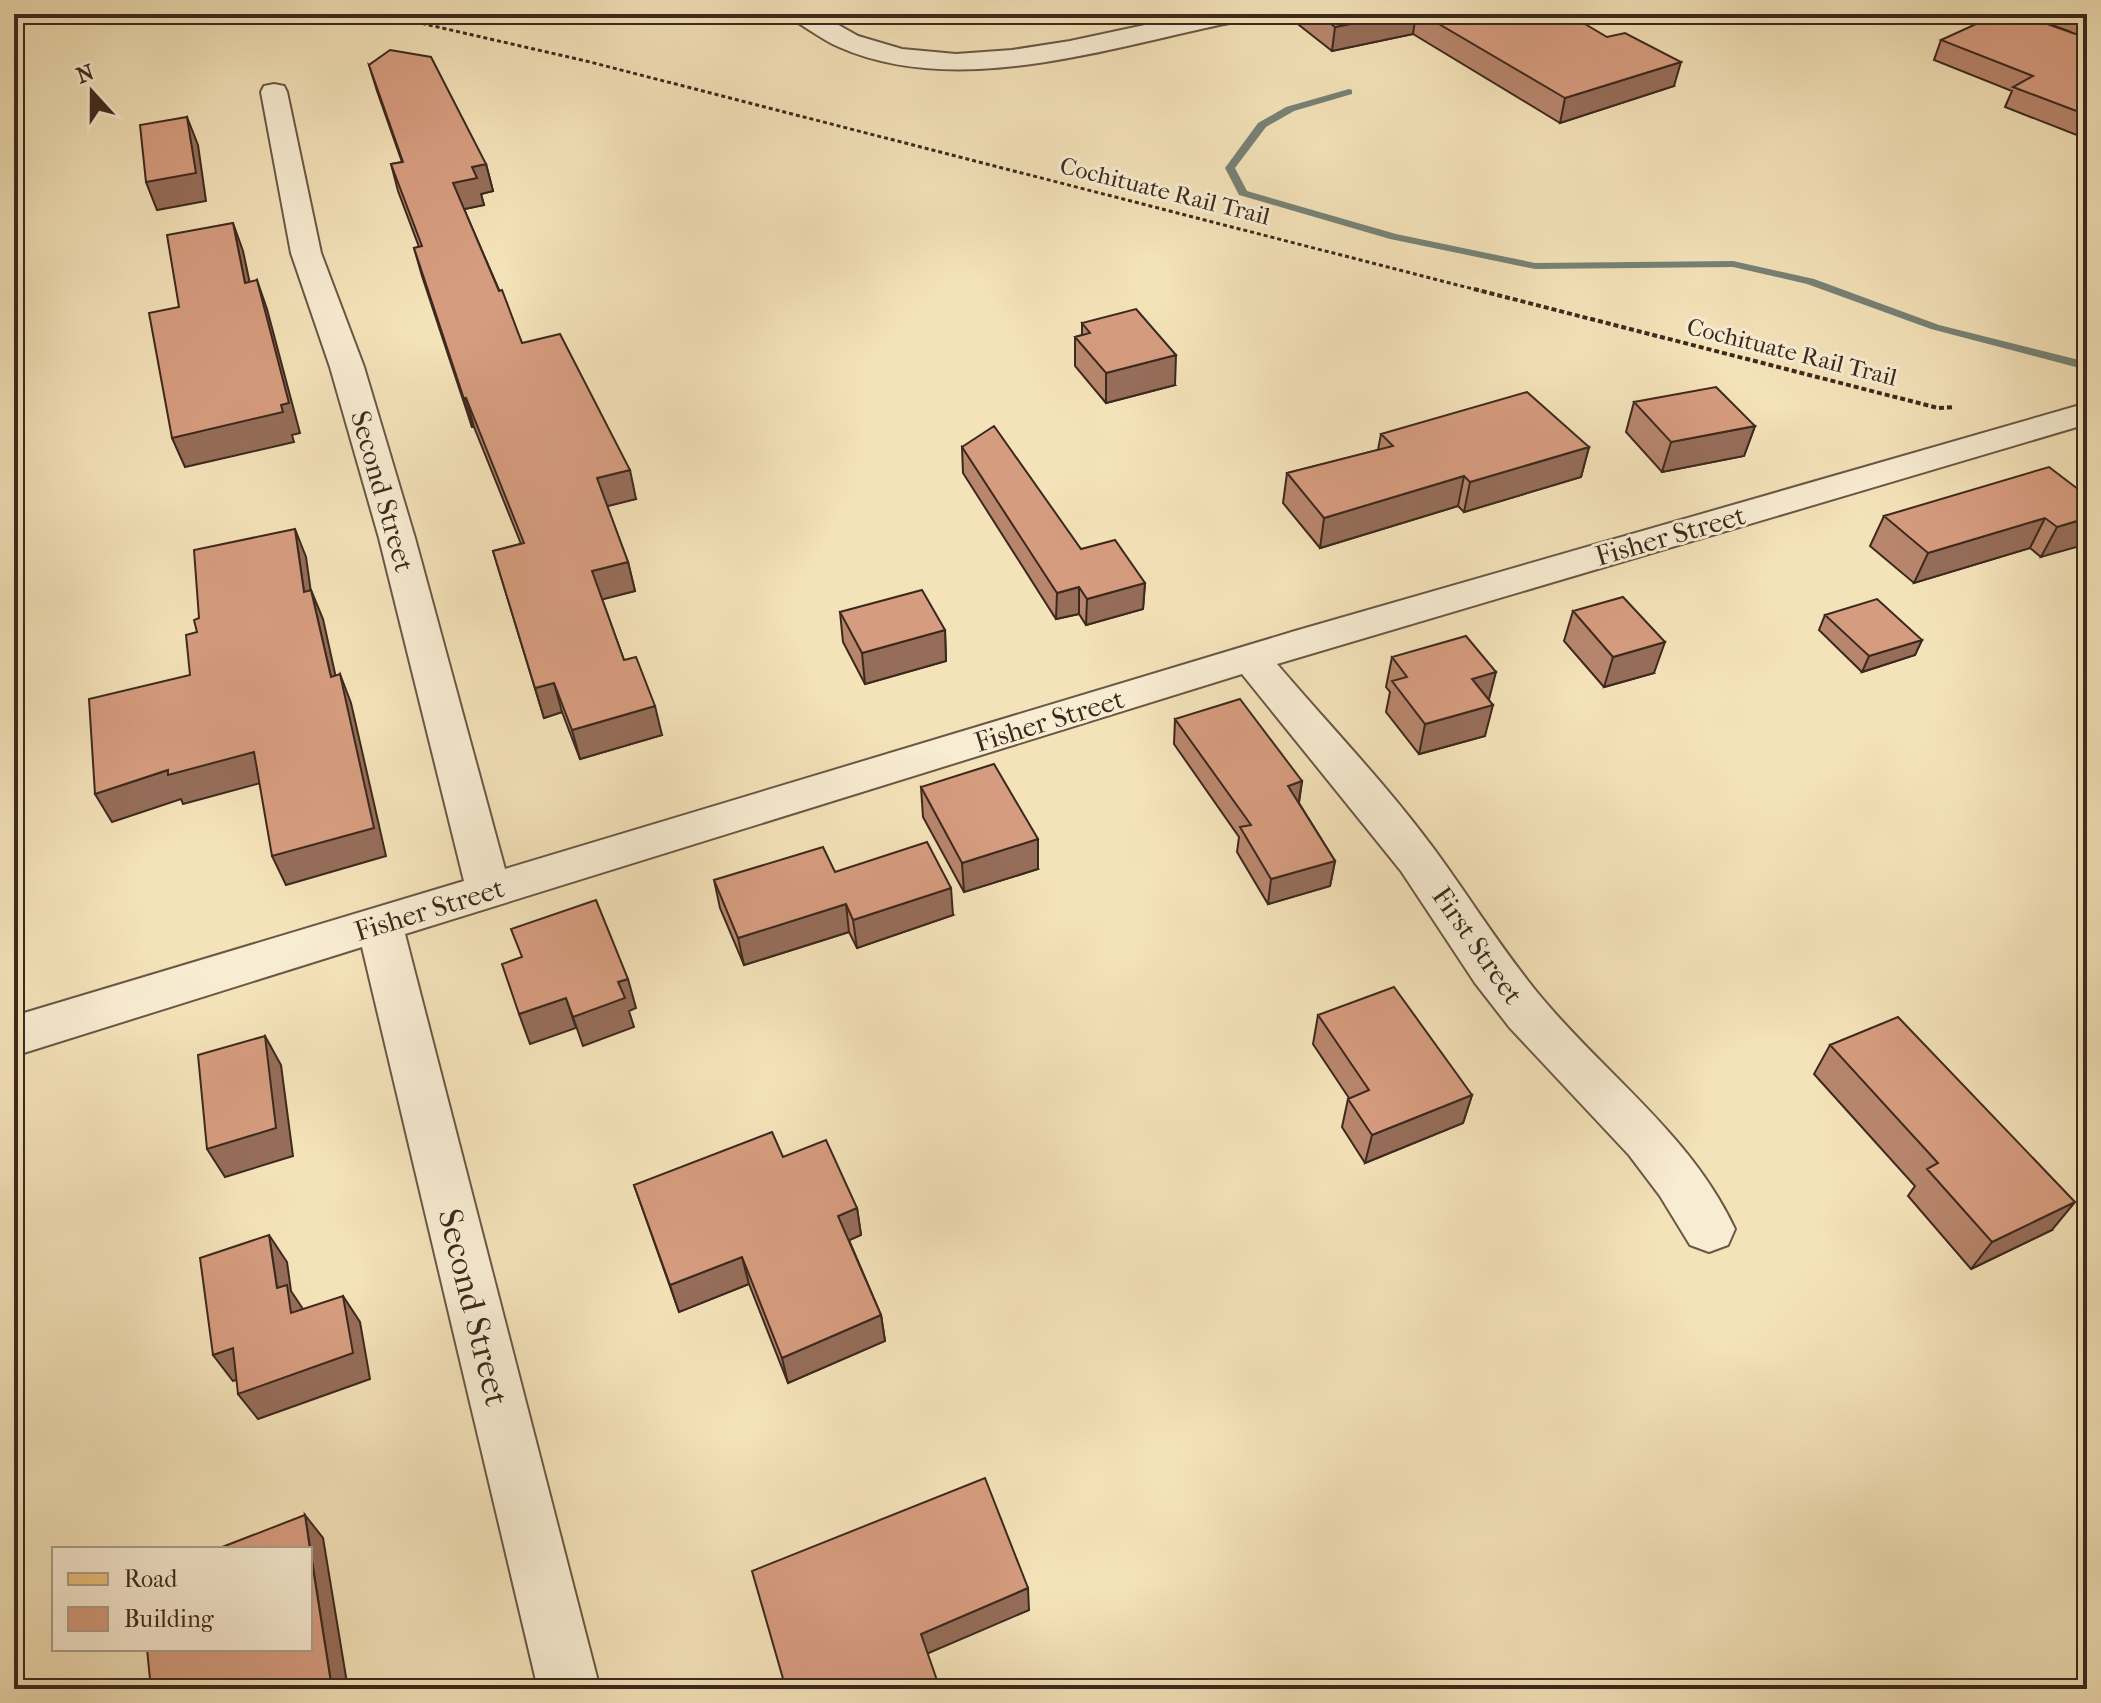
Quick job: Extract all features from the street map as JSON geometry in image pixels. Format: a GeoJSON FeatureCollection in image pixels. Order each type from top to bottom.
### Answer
{"type":"FeatureCollection","features":[{"type":"Feature","properties":{"kind":"main road"},"geometry":{"type":"LineString","coordinates":[[1990,14],[2087,50]]}},
{"type":"Feature","properties":{"kind":"street"},"geometry":{"type":"LineString","coordinates":[[801,14],[842,39],[896,57],[926,61],[1003,58],[1234,14]]}},
{"type":"Feature","properties":{"kind":"street","name":"Second Street"},"geometry":{"type":"LineString","coordinates":[[274,92],[306,253],[347,367],[397,538],[489,891]]}},
{"type":"Feature","properties":{"kind":"street","name":"Fisher Street"},"geometry":{"type":"LineString","coordinates":[[14,1036],[1250,658],[2087,413]]}},
{"type":"Feature","properties":{"kind":"street","name":"First Street"},"geometry":{"type":"LineString","coordinates":[[1250,658],[1417,859],[1492,970],[1527,1014],[1647,1140],[1709,1229]]}},
{"type":"Feature","properties":{"kind":"street","name":"Second Street"},"geometry":{"type":"LineString","coordinates":[[380,925],[569,1689]]}},
{"type":"Feature","properties":{"kind":"path","name":"Cochituate Rail Trail"},"geometry":{"type":"LineString","coordinates":[[381,14],[600,65],[1938,408]]}},
{"type":"Feature","properties":{"kind":"building"},"geometry":{"type":"Polygon","coordinates":[[[1317,14],[1400,14],[1335,27],[1317,14]]]}},
{"type":"Feature","properties":{"kind":"building"},"geometry":{"type":"Polygon","coordinates":[[[1422,14],[1568,14],[1607,37],[1625,33],[1681,62],[1565,98],[1422,14]]]}},
{"type":"Feature","properties":{"kind":"building"},"geometry":{"type":"Polygon","coordinates":[[[1998,14],[2019,14],[2087,38],[2087,115],[2013,87],[2033,76],[1941,40],[1998,14]]]}},
{"type":"Feature","properties":{"kind":"building"},"geometry":{"type":"Polygon","coordinates":[[[390,50],[431,57],[486,164],[472,167],[477,178],[453,183],[499,291],[502,290],[522,343],[560,334],[630,470],[597,478],[628,562],[592,571],[624,660],[636,657],[655,706],[572,730],[554,683],[535,688],[493,551],[524,543],[464,399],[414,248],[422,246],[391,164],[403,162],[369,65],[390,50]]]}},
{"type":"Feature","properties":{"kind":"building"},"geometry":{"type":"Polygon","coordinates":[[[187,117],[196,173],[146,182],[140,125],[187,117]]]}},
{"type":"Feature","properties":{"kind":"building"},"geometry":{"type":"Polygon","coordinates":[[[233,223],[245,283],[257,280],[289,403],[281,405],[283,412],[172,438],[149,313],[179,307],[167,235],[233,223]]]}},
{"type":"Feature","properties":{"kind":"building"},"geometry":{"type":"Polygon","coordinates":[[[1136,309],[1176,355],[1106,373],[1075,337],[1090,333],[1082,323],[1136,309]]]}},
{"type":"Feature","properties":{"kind":"building"},"geometry":{"type":"Polygon","coordinates":[[[1716,387],[1755,426],[1671,442],[1634,402],[1716,387]]]}},
{"type":"Feature","properties":{"kind":"building"},"geometry":{"type":"Polygon","coordinates":[[[1527,392],[1589,447],[1470,482],[1464,476],[1324,518],[1287,473],[1393,446],[1381,434],[1527,392]]]}},
{"type":"Feature","properties":{"kind":"building"},"geometry":{"type":"Polygon","coordinates":[[[994,426],[1081,549],[1115,540],[1145,583],[1087,599],[1079,587],[1057,593],[962,447],[994,426]]]}},
{"type":"Feature","properties":{"kind":"building"},"geometry":{"type":"Polygon","coordinates":[[[2049,467],[2087,496],[2087,518],[2057,527],[2045,518],[1928,553],[1884,516],[2049,467]]]}},
{"type":"Feature","properties":{"kind":"building"},"geometry":{"type":"Polygon","coordinates":[[[295,529],[304,592],[311,590],[331,677],[340,674],[374,828],[272,856],[254,752],[168,775],[168,770],[95,794],[89,699],[190,675],[186,635],[197,632],[194,620],[199,618],[194,550],[295,529]]]}},
{"type":"Feature","properties":{"kind":"building"},"geometry":{"type":"Polygon","coordinates":[[[922,590],[945,630],[862,653],[840,612],[922,590]]]}},
{"type":"Feature","properties":{"kind":"building"},"geometry":{"type":"Polygon","coordinates":[[[1623,597],[1665,642],[1613,657],[1573,611],[1623,597]]]}},
{"type":"Feature","properties":{"kind":"building"},"geometry":{"type":"Polygon","coordinates":[[[1877,599],[1922,640],[1869,656],[1825,615],[1877,599]]]}},
{"type":"Feature","properties":{"kind":"building"},"geometry":{"type":"Polygon","coordinates":[[[1466,636],[1496,672],[1472,679],[1493,705],[1425,724],[1392,681],[1407,677],[1392,657],[1466,636]]]}},
{"type":"Feature","properties":{"kind":"building"},"geometry":{"type":"Polygon","coordinates":[[[1240,699],[1302,781],[1288,786],[1335,861],[1271,879],[1240,827],[1251,825],[1175,719],[1240,699]]]}},
{"type":"Feature","properties":{"kind":"building"},"geometry":{"type":"Polygon","coordinates":[[[994,764],[1038,839],[962,863],[921,787],[994,764]]]}},
{"type":"Feature","properties":{"kind":"building"},"geometry":{"type":"Polygon","coordinates":[[[927,842],[951,888],[853,920],[846,904],[738,938],[714,880],[823,847],[835,872],[927,842]]]}},
{"type":"Feature","properties":{"kind":"building"},"geometry":{"type":"Polygon","coordinates":[[[596,900],[628,979],[618,982],[625,998],[573,1017],[566,998],[519,1014],[502,964],[522,957],[511,929],[596,900]]]}},
{"type":"Feature","properties":{"kind":"building"},"geometry":{"type":"Polygon","coordinates":[[[1394,987],[1472,1095],[1372,1135],[1348,1099],[1369,1090],[1318,1015],[1394,987]]]}},
{"type":"Feature","properties":{"kind":"building"},"geometry":{"type":"Polygon","coordinates":[[[1898,1017],[2075,1202],[1992,1242],[1927,1169],[1938,1163],[1830,1045],[1898,1017]]]}},
{"type":"Feature","properties":{"kind":"building"},"geometry":{"type":"Polygon","coordinates":[[[265,1036],[276,1128],[207,1149],[198,1055],[265,1036]]]}},
{"type":"Feature","properties":{"kind":"building"},"geometry":{"type":"Polygon","coordinates":[[[772,1132],[783,1157],[826,1140],[857,1208],[838,1216],[881,1315],[782,1358],[742,1257],[670,1285],[634,1185],[772,1132]]]}},
{"type":"Feature","properties":{"kind":"building"},"geometry":{"type":"Polygon","coordinates":[[[269,1235],[277,1288],[287,1285],[291,1313],[343,1296],[353,1353],[238,1394],[233,1348],[213,1355],[200,1258],[269,1235]]]}},
{"type":"Feature","properties":{"kind":"building"},"geometry":{"type":"Polygon","coordinates":[[[985,1478],[1028,1588],[921,1634],[940,1689],[786,1689],[752,1571],[985,1478]]]}},
{"type":"Feature","properties":{"kind":"building"},"geometry":{"type":"Polygon","coordinates":[[[305,1515],[310,1547],[222,1547],[305,1515]]]}},
{"type":"Feature","properties":{"kind":"building"},"geometry":{"type":"Polygon","coordinates":[[[312,1562],[332,1689],[151,1689],[147,1651],[312,1651],[312,1562]]]}},
{"type":"Feature","properties":{"kind":"waterway"},"geometry":{"type":"LineString","coordinates":[[1349,92],[1290,109],[1262,125],[1230,168],[1243,193],[1394,237],[1535,266],[1733,264],[1810,281],[1935,327],[2087,366]]}}]}
